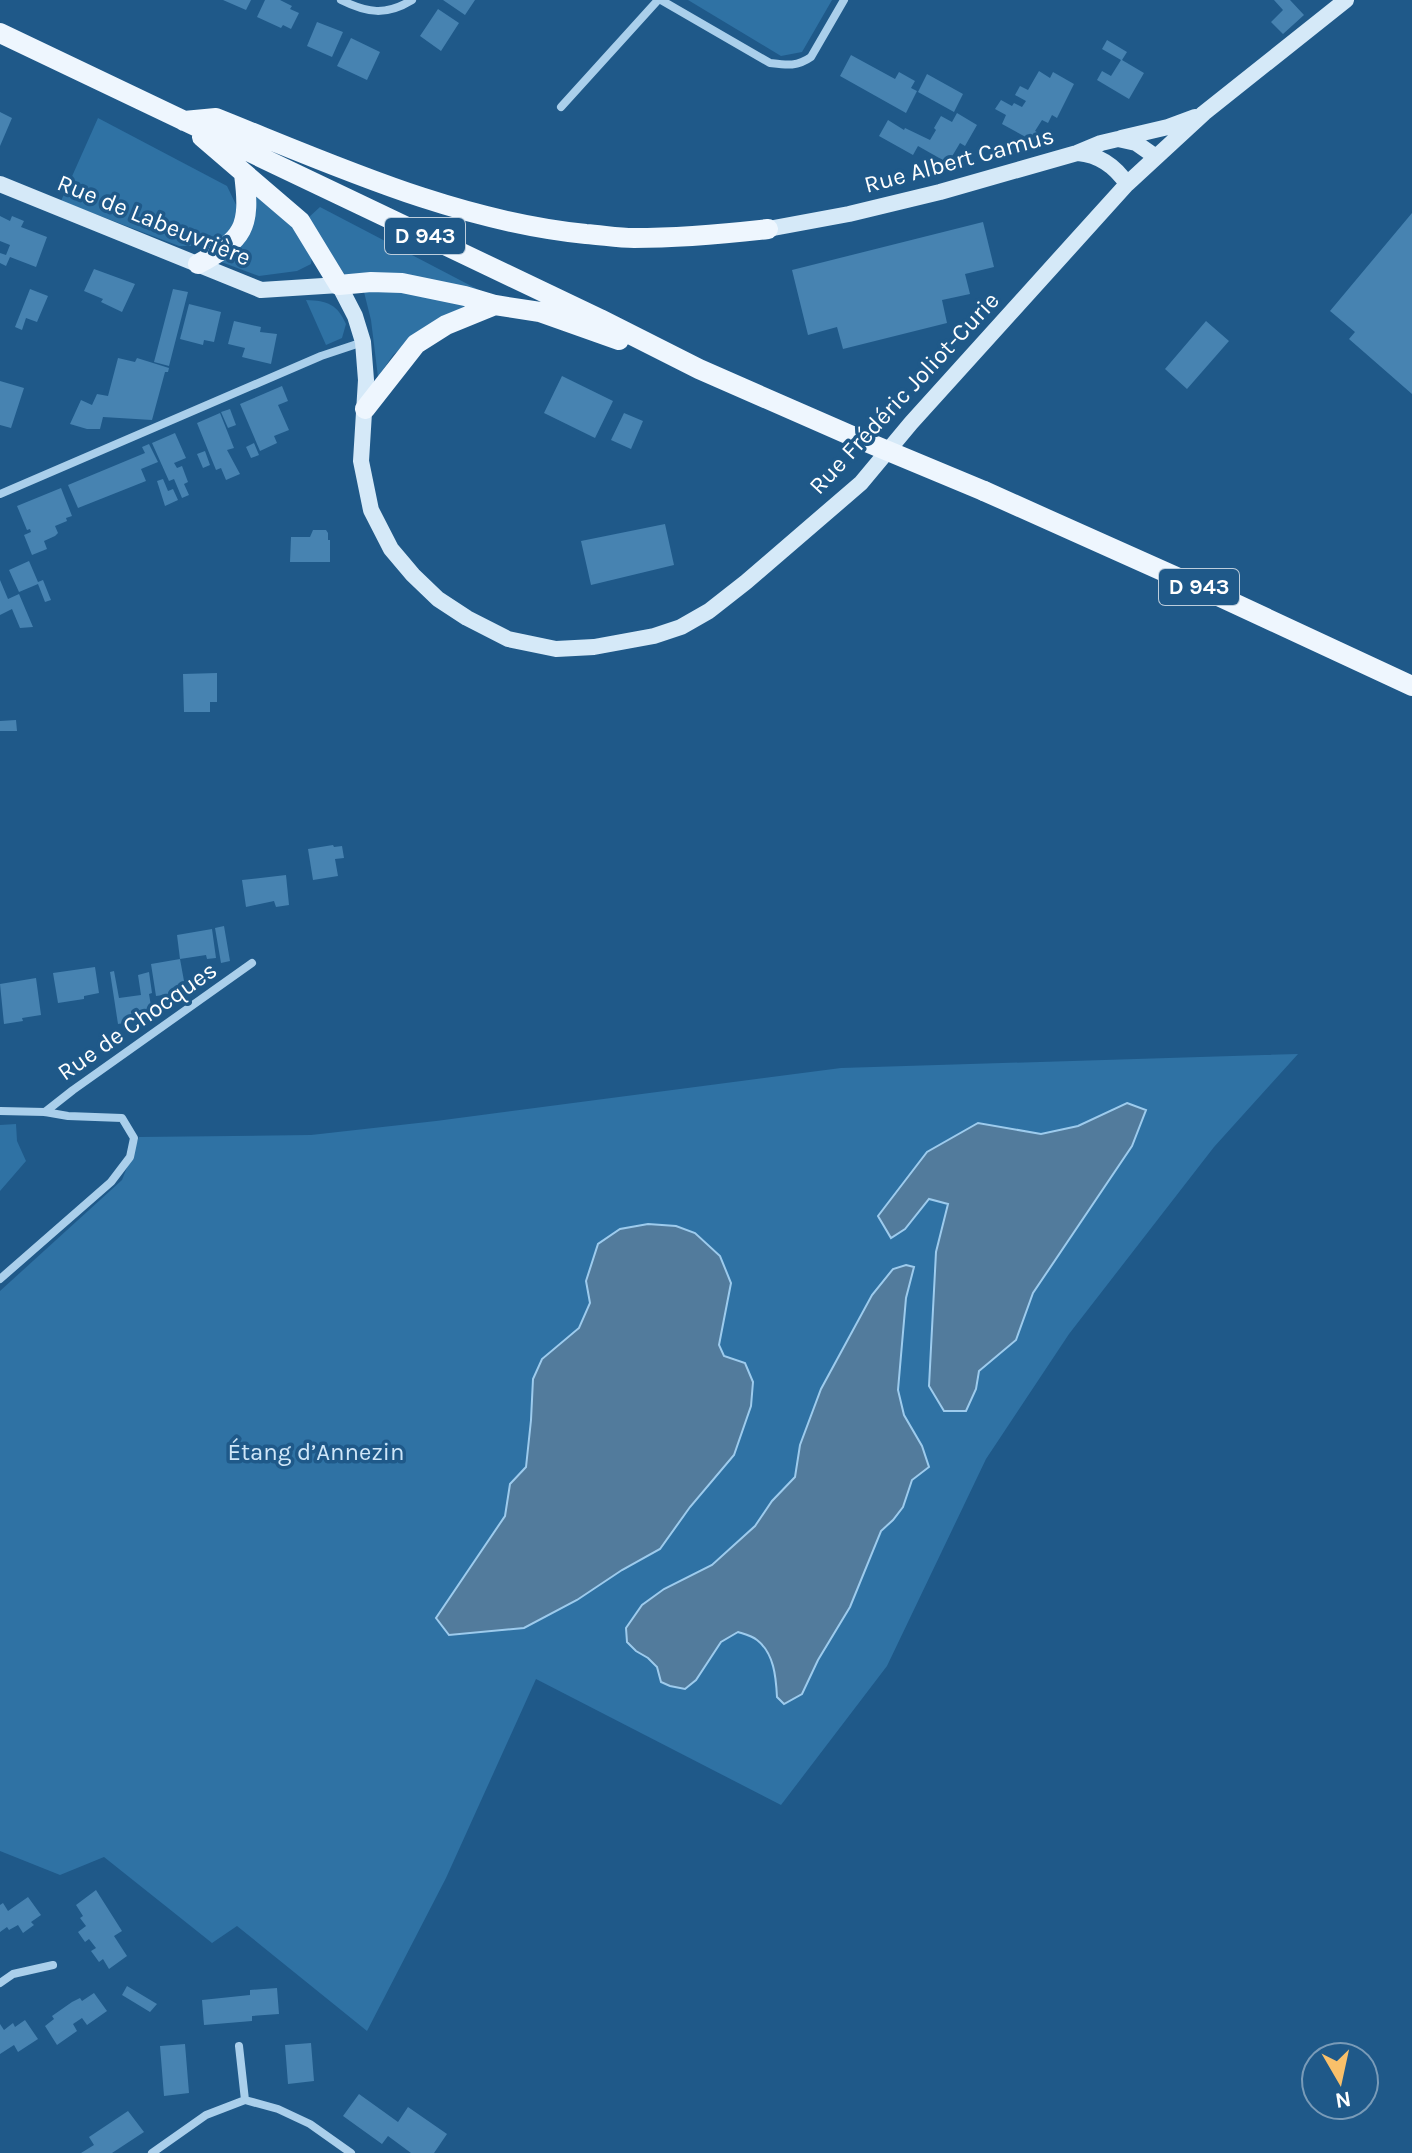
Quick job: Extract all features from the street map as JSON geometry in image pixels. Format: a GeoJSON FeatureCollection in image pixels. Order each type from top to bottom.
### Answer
{"type":"FeatureCollection","features":[{"type":"Feature","properties":{"kind":"main road","name":"D 943"},"geometry":{"type":"LineString","coordinates":[[0,33],[699,369],[984,491],[1412,686]]}},
{"type":"Feature","properties":{"kind":"main road"},"geometry":{"type":"LineString","coordinates":[[184,121],[216,118],[402,192],[498,219],[563,232],[632,239],[768,229]]}},
{"type":"Feature","properties":{"kind":"main road"},"geometry":{"type":"LineString","coordinates":[[184,121],[300,221],[339,285],[402,283],[495,305],[540,312],[699,369]]}},
{"type":"Feature","properties":{"kind":"main road"},"geometry":{"type":"LineString","coordinates":[[198,264],[236,240],[248,209],[244,174]]}},
{"type":"Feature","properties":{"kind":"main road"},"geometry":{"type":"LineString","coordinates":[[365,409],[416,344],[446,325],[495,305]]}},
{"type":"Feature","properties":{"kind":"street"},"geometry":{"type":"LineString","coordinates":[[341,0],[359,9],[392,11],[412,0]]}},
{"type":"Feature","properties":{"kind":"street"},"geometry":{"type":"LineString","coordinates":[[561,107],[660,0],[770,63],[790,66],[811,57],[844,0]]}},
{"type":"Feature","properties":{"kind":"street","name":"Rue Frédéric Joliot-Curie"},"geometry":{"type":"LineString","coordinates":[[339,285],[355,316],[363,342],[366,380],[361,461],[371,510],[391,549],[413,575],[438,599],[508,639],[556,649],[594,647],[654,636],[681,627],[709,611],[861,483],[911,423],[1127,184],[1204,113],[1346,0]]}},
{"type":"Feature","properties":{"kind":"street","name":"Rue Albert Camus"},"geometry":{"type":"LineString","coordinates":[[768,229],[899,203],[1077,153],[1101,143],[1168,127],[1204,113]]}},
{"type":"Feature","properties":{"kind":"street"},"geometry":{"type":"LineString","coordinates":[[1118,139],[1136,143],[1156,157]]}},
{"type":"Feature","properties":{"kind":"street"},"geometry":{"type":"LineString","coordinates":[[1077,153],[1093,155],[1108,163],[1127,184]]}},
{"type":"Feature","properties":{"kind":"street","name":"Rue de Labeuvrière"},"geometry":{"type":"LineString","coordinates":[[0,184],[261,290],[339,285]]}},
{"type":"Feature","properties":{"kind":"street"},"geometry":{"type":"LineString","coordinates":[[0,494],[321,356],[363,342]]}},
{"type":"Feature","properties":{"kind":"street","name":"Rue de Chocques"},"geometry":{"type":"LineString","coordinates":[[45,1112],[252,963]]}},
{"type":"Feature","properties":{"kind":"street","name":"Rue de Chocques"},"geometry":{"type":"LineString","coordinates":[[0,1111],[122,1118],[134,1138],[130,1157],[111,1182],[0,1279]]}},
{"type":"Feature","properties":{"kind":"street"},"geometry":{"type":"LineString","coordinates":[[0,1983],[13,1974],[53,1965]]}},
{"type":"Feature","properties":{"kind":"street"},"geometry":{"type":"LineString","coordinates":[[239,2046],[245,2100]]}},
{"type":"Feature","properties":{"kind":"street"},"geometry":{"type":"LineString","coordinates":[[152,2153],[206,2115],[245,2100],[278,2109],[310,2124],[351,2153]]}},
{"type":"Feature","properties":{"kind":"green space"},"geometry":{"type":"Polygon","coordinates":[[[688,0],[832,0],[802,52],[781,56],[688,0]]]}},
{"type":"Feature","properties":{"kind":"green space"},"geometry":{"type":"Polygon","coordinates":[[[98,118],[227,186],[239,211],[231,234],[208,246],[179,246],[61,201],[98,118]]]}},
{"type":"Feature","properties":{"kind":"green space"},"geometry":{"type":"Polygon","coordinates":[[[256,194],[293,220],[313,251],[311,264],[297,271],[259,276],[216,260],[256,194]]]}},
{"type":"Feature","properties":{"kind":"green space"},"geometry":{"type":"Polygon","coordinates":[[[320,207],[479,290],[345,275],[308,218],[320,207]]]}},
{"type":"Feature","properties":{"kind":"green space"},"geometry":{"type":"Polygon","coordinates":[[[363,288],[476,303],[423,328],[393,355],[378,377],[371,320],[363,288]]]}},
{"type":"Feature","properties":{"kind":"green space"},"geometry":{"type":"Polygon","coordinates":[[[306,300],[326,303],[339,312],[346,324],[342,338],[326,345],[306,300]]]}},
{"type":"Feature","properties":{"kind":"green space","name":"Étang d’Annezin"},"geometry":{"type":"Polygon","coordinates":[[[1298,1054],[1214,1147],[1069,1334],[986,1459],[887,1666],[781,1805],[536,1679],[446,1878],[367,2031],[237,1926],[212,1943],[104,1857],[60,1875],[0,1851],[0,1291],[122,1180],[139,1137],[311,1135],[841,1068],[1298,1054]]]}},
{"type":"Feature","properties":{"kind":"green space"},"geometry":{"type":"Polygon","coordinates":[[[16,1124],[17,1141],[26,1161],[0,1191],[0,1125],[16,1124]]]}},
{"type":"Feature","properties":{"kind":"shaded area"},"geometry":{"type":"Polygon","coordinates":[[[1127,1103],[1146,1110],[1132,1146],[1033,1293],[1016,1340],[979,1371],[976,1389],[966,1411],[944,1411],[929,1386],[936,1252],[948,1204],[929,1199],[905,1229],[891,1238],[878,1216],[927,1152],[978,1123],[1041,1134],[1078,1126],[1127,1103]]]}},
{"type":"Feature","properties":{"kind":"shaded area"},"geometry":{"type":"Polygon","coordinates":[[[648,1224],[676,1226],[695,1233],[720,1256],[731,1283],[719,1345],[724,1356],[745,1363],[753,1382],[751,1406],[734,1455],[690,1507],[660,1549],[577,1600],[524,1628],[449,1635],[436,1618],[505,1516],[510,1484],[526,1467],[533,1379],[542,1359],[579,1328],[590,1303],[586,1281],[598,1244],[620,1229],[648,1224]]]}},
{"type":"Feature","properties":{"kind":"shaded area"},"geometry":{"type":"Polygon","coordinates":[[[906,1265],[914,1267],[906,1298],[898,1390],[904,1415],[922,1446],[929,1467],[912,1480],[903,1507],[881,1531],[850,1607],[818,1660],[802,1694],[784,1704],[777,1697],[771,1658],[763,1645],[738,1632],[721,1642],[696,1680],[685,1689],[661,1682],[657,1667],[627,1642],[626,1628],[642,1605],[664,1589],[712,1565],[755,1526],[772,1501],[795,1477],[800,1445],[821,1389],[872,1295],[893,1269],[906,1265]]]}},
{"type":"Feature","properties":{"kind":"building"},"geometry":{"type":"Polygon","coordinates":[[[223,0],[251,0],[246,10],[223,0]]]}},
{"type":"Feature","properties":{"kind":"building"},"geometry":{"type":"Polygon","coordinates":[[[265,0],[280,0],[299,13],[291,29],[257,17],[265,0]]]}},
{"type":"Feature","properties":{"kind":"building"},"geometry":{"type":"Polygon","coordinates":[[[443,0],[475,0],[465,15],[443,0]]]}},
{"type":"Feature","properties":{"kind":"building"},"geometry":{"type":"Polygon","coordinates":[[[1274,0],[1290,0],[1304,15],[1283,34],[1271,22],[1283,10],[1274,0]]]}},
{"type":"Feature","properties":{"kind":"building"},"geometry":{"type":"Polygon","coordinates":[[[438,9],[459,23],[441,51],[420,36],[438,9]]]}},
{"type":"Feature","properties":{"kind":"building"},"geometry":{"type":"Polygon","coordinates":[[[317,22],[343,32],[332,57],[307,46],[317,22]]]}},
{"type":"Feature","properties":{"kind":"building"},"geometry":{"type":"Polygon","coordinates":[[[351,38],[380,52],[367,80],[337,66],[351,38]]]}},
{"type":"Feature","properties":{"kind":"building"},"geometry":{"type":"Polygon","coordinates":[[[1107,40],[1127,52],[1122,60],[1144,73],[1129,99],[1097,80],[1102,71],[1111,76],[1121,60],[1102,49],[1107,40]]]}},
{"type":"Feature","properties":{"kind":"building"},"geometry":{"type":"Polygon","coordinates":[[[851,55],[895,79],[899,72],[915,81],[911,88],[917,91],[906,113],[840,76],[851,55]]]}},
{"type":"Feature","properties":{"kind":"building"},"geometry":{"type":"Polygon","coordinates":[[[1039,71],[1050,78],[1053,72],[1074,84],[1057,118],[1052,115],[1048,123],[1042,120],[1035,131],[1040,134],[1035,142],[1002,124],[1006,115],[995,109],[1001,100],[1022,107],[1026,101],[1015,95],[1020,86],[1028,90],[1039,71]]]}},
{"type":"Feature","properties":{"kind":"building"},"geometry":{"type":"Polygon","coordinates":[[[927,74],[963,94],[954,112],[918,92],[927,74]]]}},
{"type":"Feature","properties":{"kind":"building"},"geometry":{"type":"Polygon","coordinates":[[[0,112],[12,118],[0,146],[0,112]]]}},
{"type":"Feature","properties":{"kind":"building"},"geometry":{"type":"Polygon","coordinates":[[[957,113],[977,125],[965,146],[960,143],[948,163],[918,146],[913,155],[879,136],[888,120],[930,140],[941,116],[952,122],[957,113]]]}},
{"type":"Feature","properties":{"kind":"building"},"geometry":{"type":"Polygon","coordinates":[[[1412,213],[1412,394],[1349,339],[1355,332],[1330,311],[1412,213]]]}},
{"type":"Feature","properties":{"kind":"building"},"geometry":{"type":"Polygon","coordinates":[[[0,216],[10,221],[12,216],[24,221],[21,227],[47,237],[36,267],[10,257],[6,266],[0,263],[0,253],[6,255],[10,245],[0,241],[0,216]]]}},
{"type":"Feature","properties":{"kind":"building"},"geometry":{"type":"Polygon","coordinates":[[[983,222],[994,267],[965,274],[970,294],[942,300],[947,323],[843,349],[837,327],[808,335],[792,270],[983,222]]]}},
{"type":"Feature","properties":{"kind":"building"},"geometry":{"type":"Polygon","coordinates":[[[94,269],[135,284],[122,312],[84,291],[94,269]]]}},
{"type":"Feature","properties":{"kind":"building"},"geometry":{"type":"Polygon","coordinates":[[[30,289],[48,296],[37,322],[26,318],[22,330],[15,327],[30,289]]]}},
{"type":"Feature","properties":{"kind":"building"},"geometry":{"type":"Polygon","coordinates":[[[173,289],[188,292],[169,366],[154,362],[173,289]]]}},
{"type":"Feature","properties":{"kind":"building"},"geometry":{"type":"Polygon","coordinates":[[[189,304],[221,312],[214,342],[204,340],[203,345],[180,339],[189,304]]]}},
{"type":"Feature","properties":{"kind":"building"},"geometry":{"type":"Polygon","coordinates":[[[234,321],[261,327],[260,332],[277,334],[271,364],[242,357],[245,348],[228,344],[234,321]]]}},
{"type":"Feature","properties":{"kind":"building"},"geometry":{"type":"Polygon","coordinates":[[[1206,321],[1229,341],[1187,389],[1165,369],[1206,321]]]}},
{"type":"Feature","properties":{"kind":"building"},"geometry":{"type":"Polygon","coordinates":[[[118,358],[135,362],[137,358],[169,368],[165,372],[152,420],[103,417],[100,429],[70,424],[81,400],[92,405],[97,394],[108,396],[118,358]]]}},
{"type":"Feature","properties":{"kind":"building"},"geometry":{"type":"Polygon","coordinates":[[[562,376],[613,401],[595,438],[544,413],[562,376]]]}},
{"type":"Feature","properties":{"kind":"building"},"geometry":{"type":"Polygon","coordinates":[[[0,381],[24,388],[11,428],[0,425],[0,381]]]}},
{"type":"Feature","properties":{"kind":"building"},"geometry":{"type":"Polygon","coordinates":[[[282,386],[288,401],[278,405],[289,430],[274,436],[277,443],[260,451],[240,404],[282,386]]]}},
{"type":"Feature","properties":{"kind":"building"},"geometry":{"type":"Polygon","coordinates":[[[230,409],[236,425],[228,428],[221,412],[230,409]]]}},
{"type":"Feature","properties":{"kind":"building"},"geometry":{"type":"Polygon","coordinates":[[[220,413],[234,448],[227,450],[240,474],[226,480],[221,468],[216,470],[197,423],[220,413]]]}},
{"type":"Feature","properties":{"kind":"building"},"geometry":{"type":"Polygon","coordinates":[[[624,413],[643,421],[631,449],[611,440],[624,413]]]}},
{"type":"Feature","properties":{"kind":"building"},"geometry":{"type":"Polygon","coordinates":[[[175,433],[186,458],[174,463],[177,468],[182,466],[188,482],[184,484],[189,495],[182,498],[174,479],[169,481],[152,443],[175,433]]]}},
{"type":"Feature","properties":{"kind":"building"},"geometry":{"type":"Polygon","coordinates":[[[254,443],[259,455],[251,458],[246,447],[254,443]]]}},
{"type":"Feature","properties":{"kind":"building"},"geometry":{"type":"Polygon","coordinates":[[[149,444],[158,462],[141,469],[146,481],[78,508],[68,485],[145,453],[142,447],[149,444]]]}},
{"type":"Feature","properties":{"kind":"building"},"geometry":{"type":"Polygon","coordinates":[[[205,451],[210,465],[203,468],[197,454],[205,451]]]}},
{"type":"Feature","properties":{"kind":"building"},"geometry":{"type":"Polygon","coordinates":[[[163,479],[168,491],[173,489],[178,500],[165,506],[157,481],[163,479]]]}},
{"type":"Feature","properties":{"kind":"building"},"geometry":{"type":"Polygon","coordinates":[[[61,488],[72,516],[55,526],[58,533],[44,541],[47,549],[32,555],[24,535],[31,532],[27,530],[17,506],[61,488]]]}},
{"type":"Feature","properties":{"kind":"building"},"geometry":{"type":"Polygon","coordinates":[[[665,524],[674,565],[591,585],[581,541],[665,524]]]}},
{"type":"Feature","properties":{"kind":"building"},"geometry":{"type":"Polygon","coordinates":[[[313,530],[326,530],[328,533],[330,562],[290,562],[291,537],[310,537],[313,530]]]}},
{"type":"Feature","properties":{"kind":"building"},"geometry":{"type":"Polygon","coordinates":[[[29,561],[38,582],[43,580],[51,600],[45,602],[38,584],[19,592],[9,570],[29,561]]]}},
{"type":"Feature","properties":{"kind":"building"},"geometry":{"type":"Polygon","coordinates":[[[0,580],[8,599],[19,594],[33,627],[20,628],[12,609],[0,615],[0,580]]]}},
{"type":"Feature","properties":{"kind":"building"},"geometry":{"type":"Polygon","coordinates":[[[217,673],[217,702],[210,702],[210,712],[184,712],[183,674],[217,673]]]}},
{"type":"Feature","properties":{"kind":"building"},"geometry":{"type":"Polygon","coordinates":[[[16,720],[17,731],[0,731],[0,721],[16,720]]]}},
{"type":"Feature","properties":{"kind":"building"},"geometry":{"type":"Polygon","coordinates":[[[342,846],[344,858],[335,859],[338,876],[313,880],[308,849],[342,846]]]}},
{"type":"Feature","properties":{"kind":"building"},"geometry":{"type":"Polygon","coordinates":[[[286,875],[289,905],[276,907],[274,901],[246,907],[242,880],[286,875]]]}},
{"type":"Feature","properties":{"kind":"building"},"geometry":{"type":"Polygon","coordinates":[[[224,926],[230,961],[221,963],[215,928],[224,926]]]}},
{"type":"Feature","properties":{"kind":"building"},"geometry":{"type":"Polygon","coordinates":[[[212,929],[216,958],[207,959],[206,955],[180,959],[177,935],[212,929]]]}},
{"type":"Feature","properties":{"kind":"building"},"geometry":{"type":"Polygon","coordinates":[[[180,959],[186,992],[156,996],[151,964],[180,959]]]}},
{"type":"Feature","properties":{"kind":"building"},"geometry":{"type":"Polygon","coordinates":[[[95,967],[99,993],[58,1003],[53,973],[95,967]]]}},
{"type":"Feature","properties":{"kind":"building"},"geometry":{"type":"Polygon","coordinates":[[[114,971],[119,998],[141,995],[138,975],[149,972],[153,1018],[118,1024],[110,972],[114,971]]]}},
{"type":"Feature","properties":{"kind":"building"},"geometry":{"type":"Polygon","coordinates":[[[36,978],[41,1015],[4,1024],[0,984],[36,978]]]}},
{"type":"Feature","properties":{"kind":"building"},"geometry":{"type":"Polygon","coordinates":[[[96,1890],[122,1931],[114,1936],[127,1956],[109,1969],[103,1959],[99,1962],[91,1951],[96,1948],[89,1939],[85,1942],[78,1932],[86,1926],[76,1905],[96,1890]]]}},
{"type":"Feature","properties":{"kind":"building"},"geometry":{"type":"Polygon","coordinates":[[[28,1897],[41,1915],[31,1922],[34,1925],[23,1933],[18,1925],[0,1932],[0,1905],[3,1903],[8,1911],[28,1897]]]}},
{"type":"Feature","properties":{"kind":"building"},"geometry":{"type":"Polygon","coordinates":[[[127,1986],[157,2004],[150,2012],[122,1995],[127,1986]]]}},
{"type":"Feature","properties":{"kind":"building"},"geometry":{"type":"Polygon","coordinates":[[[277,1988],[279,2014],[252,2016],[252,2021],[204,2025],[202,2000],[250,1995],[250,1990],[277,1988]]]}},
{"type":"Feature","properties":{"kind":"building"},"geometry":{"type":"Polygon","coordinates":[[[94,1993],[107,2011],[87,2025],[82,2018],[73,2024],[77,2031],[57,2045],[45,2026],[54,2019],[52,2016],[72,2002],[80,1998],[82,2001],[94,1993]]]}},
{"type":"Feature","properties":{"kind":"building"},"geometry":{"type":"Polygon","coordinates":[[[25,2020],[38,2039],[18,2052],[14,2045],[0,2054],[0,2024],[4,2030],[13,2023],[15,2027],[25,2020]]]}},
{"type":"Feature","properties":{"kind":"building"},"geometry":{"type":"Polygon","coordinates":[[[311,2043],[314,2081],[288,2084],[285,2045],[311,2043]]]}},
{"type":"Feature","properties":{"kind":"building"},"geometry":{"type":"Polygon","coordinates":[[[185,2044],[189,2093],[164,2096],[160,2046],[185,2044]]]}},
{"type":"Feature","properties":{"kind":"building"},"geometry":{"type":"Polygon","coordinates":[[[359,2094],[398,2122],[408,2107],[447,2134],[434,2153],[411,2153],[388,2136],[382,2144],[343,2116],[359,2094]]]}},
{"type":"Feature","properties":{"kind":"building"},"geometry":{"type":"Polygon","coordinates":[[[128,2111],[144,2132],[112,2153],[81,2153],[94,2145],[89,2137],[128,2111]]]}}]}
